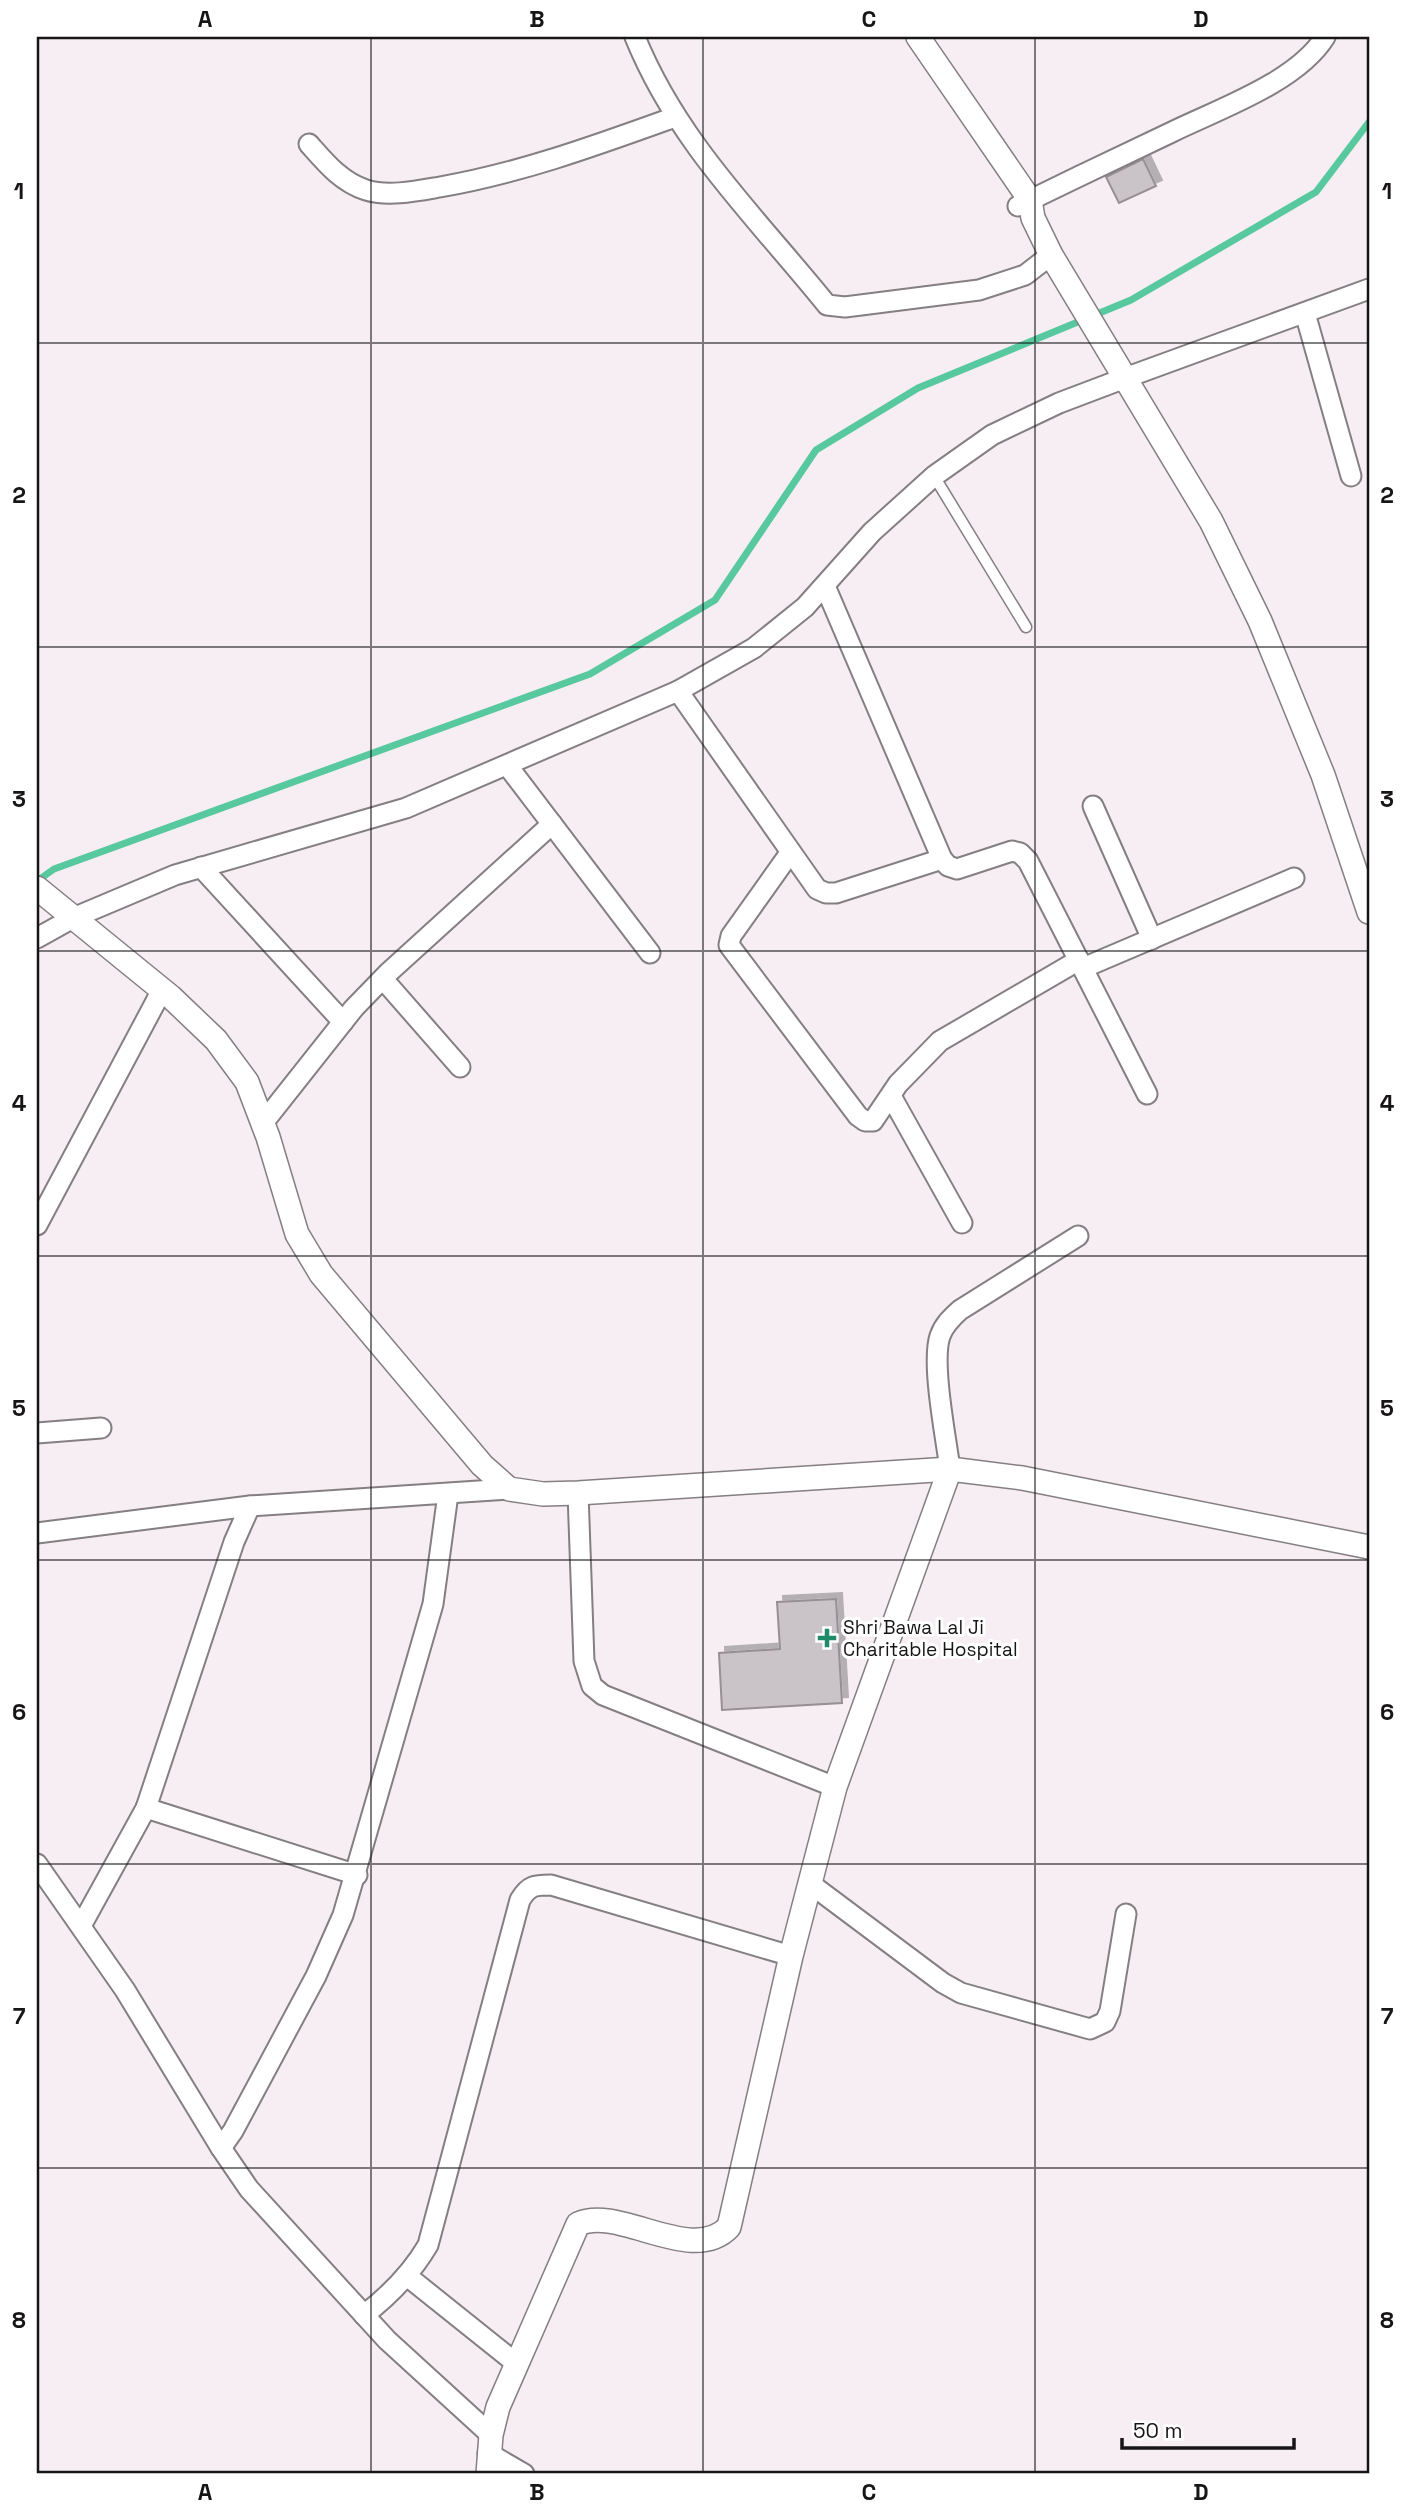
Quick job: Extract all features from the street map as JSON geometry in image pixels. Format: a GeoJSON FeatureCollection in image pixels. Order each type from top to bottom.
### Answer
{"type":"FeatureCollection","features":[{"type":"Feature","properties":{"kind":"street"},"geometry":{"type":"LineString","coordinates":[[635,37],[650,75],[690,141],[827,305],[845,307],[979,290],[1026,275],[1051,255]]}},
{"type":"Feature","properties":{"kind":"street"},"geometry":{"type":"LineString","coordinates":[[902,37],[1027,208]]}},
{"type":"Feature","properties":{"kind":"street"},"geometry":{"type":"LineString","coordinates":[[918,37],[1027,208],[1063,276],[1212,521],[1260,621],[1323,775],[1369,912]]}},
{"type":"Feature","properties":{"kind":"street"},"geometry":{"type":"LineString","coordinates":[[1027,208],[1250,94],[1293,69],[1318,49],[1325,37]]}},
{"type":"Feature","properties":{"kind":"street"},"geometry":{"type":"LineString","coordinates":[[309,144],[346,181],[368,191],[410,192],[551,162],[675,117]]}},
{"type":"Feature","properties":{"kind":"street"},"geometry":{"type":"LineString","coordinates":[[37,938],[65,911],[175,874],[406,808],[678,691],[754,648],[805,607],[872,533],[934,476],[992,435],[1059,403],[1369,289]]}},
{"type":"Feature","properties":{"kind":"street"},"geometry":{"type":"LineString","coordinates":[[1305,313],[1351,477]]}},
{"type":"Feature","properties":{"kind":"street"},"geometry":{"type":"LineString","coordinates":[[825,586],[942,859],[948,866],[957,869],[1002,853],[1020,853],[1028,861],[1147,1094]]}},
{"type":"Feature","properties":{"kind":"street"},"geometry":{"type":"LineString","coordinates":[[678,691],[810,882],[825,893],[836,893],[942,859]]}},
{"type":"Feature","properties":{"kind":"street"},"geometry":{"type":"LineString","coordinates":[[507,765],[650,953]]}},
{"type":"Feature","properties":{"kind":"street"},"geometry":{"type":"LineString","coordinates":[[1093,806],[1152,939]]}},
{"type":"Feature","properties":{"kind":"street"},"geometry":{"type":"LineString","coordinates":[[263,1123],[343,1022],[383,979],[432,930],[552,824]]}},
{"type":"Feature","properties":{"kind":"street"},"geometry":{"type":"LineString","coordinates":[[790,853],[731,936],[729,945],[858,1116],[865,1121],[873,1121],[919,1059],[940,1041],[1081,964],[1152,939],[1294,878]]}},
{"type":"Feature","properties":{"kind":"street"},"geometry":{"type":"LineString","coordinates":[[201,867],[343,1022]]}},
{"type":"Feature","properties":{"kind":"street"},"geometry":{"type":"LineString","coordinates":[[37,888],[162,990],[216,1040],[247,1082],[263,1123],[297,1234],[321,1274],[482,1465],[509,1489]]}},
{"type":"Feature","properties":{"kind":"street"},"geometry":{"type":"LineString","coordinates":[[383,979],[460,1067]]}},
{"type":"Feature","properties":{"kind":"street"},"geometry":{"type":"LineString","coordinates":[[37,1225],[162,990]]}},
{"type":"Feature","properties":{"kind":"street"},"geometry":{"type":"LineString","coordinates":[[891,1096],[962,1223]]}},
{"type":"Feature","properties":{"kind":"street"},"geometry":{"type":"LineString","coordinates":[[489,2454],[498,2407],[578,2224],[596,2220],[700,2240],[720,2236],[729,2227],[791,1956],[812,1885],[835,1787],[950,1469],[937,1358],[939,1338],[947,1322],[960,1310],[1078,1236]]}},
{"type":"Feature","properties":{"kind":"street"},"geometry":{"type":"LineString","coordinates":[[37,1433],[101,1428]]}},
{"type":"Feature","properties":{"kind":"street"},"geometry":{"type":"LineString","coordinates":[[37,1533],[250,1506],[509,1489],[543,1494],[578,1493],[950,1469],[1022,1478],[1369,1547]]}},
{"type":"Feature","properties":{"kind":"street"},"geometry":{"type":"LineString","coordinates":[[221,2148],[233,2131],[316,1976],[357,1875],[433,1604],[448,1493]]}},
{"type":"Feature","properties":{"kind":"street"},"geometry":{"type":"LineString","coordinates":[[578,1493],[584,1661],[592,1686],[603,1695],[835,1787]]}},
{"type":"Feature","properties":{"kind":"street"},"geometry":{"type":"LineString","coordinates":[[81,1926],[146,1808],[234,1542],[250,1506]]}},
{"type":"Feature","properties":{"kind":"street"},"geometry":{"type":"LineString","coordinates":[[146,1808],[357,1875]]}},
{"type":"Feature","properties":{"kind":"street"},"geometry":{"type":"LineString","coordinates":[[37,1864],[125,1990],[221,2148],[258,2199],[489,2454],[524,2474]]}},
{"type":"Feature","properties":{"kind":"street"},"geometry":{"type":"LineString","coordinates":[[364,2315],[407,2276],[428,2245],[520,1900],[526,1890],[535,1885],[551,1885],[791,1956]]}},
{"type":"Feature","properties":{"kind":"street"},"geometry":{"type":"LineString","coordinates":[[812,1885],[943,1983],[961,1993],[1090,2029],[1105,2022],[1110,2011],[1126,1914]]}},
{"type":"Feature","properties":{"kind":"street"},"geometry":{"type":"LineString","coordinates":[[407,2276],[517,2364]]}},
{"type":"Feature","properties":{"kind":"lane"},"geometry":{"type":"LineString","coordinates":[[934,476],[1026,627]]}},
{"type":"Feature","properties":{"kind":"building"},"geometry":{"type":"Polygon","coordinates":[[[1143,159],[1156,186],[1119,203],[1106,177],[1143,159]]]}},
{"type":"Feature","properties":{"kind":"building"},"geometry":{"type":"Polygon","coordinates":[[[836,1599],[842,1703],[722,1710],[719,1653],[780,1649],[777,1602],[836,1599]]]}},
{"type":"Feature","properties":{"kind":"waterway"},"geometry":{"type":"LineString","coordinates":[[37,881],[54,869],[590,674],[715,600],[816,450],[918,388],[1131,300],[1316,192],[1369,122]]}},
{"type":"Feature","properties":{"kind":"place","name":"Shri Bawa Lal Ji Charitable Hospital"},"geometry":{"type":"Point","coordinates":[827,1638]}}]}
